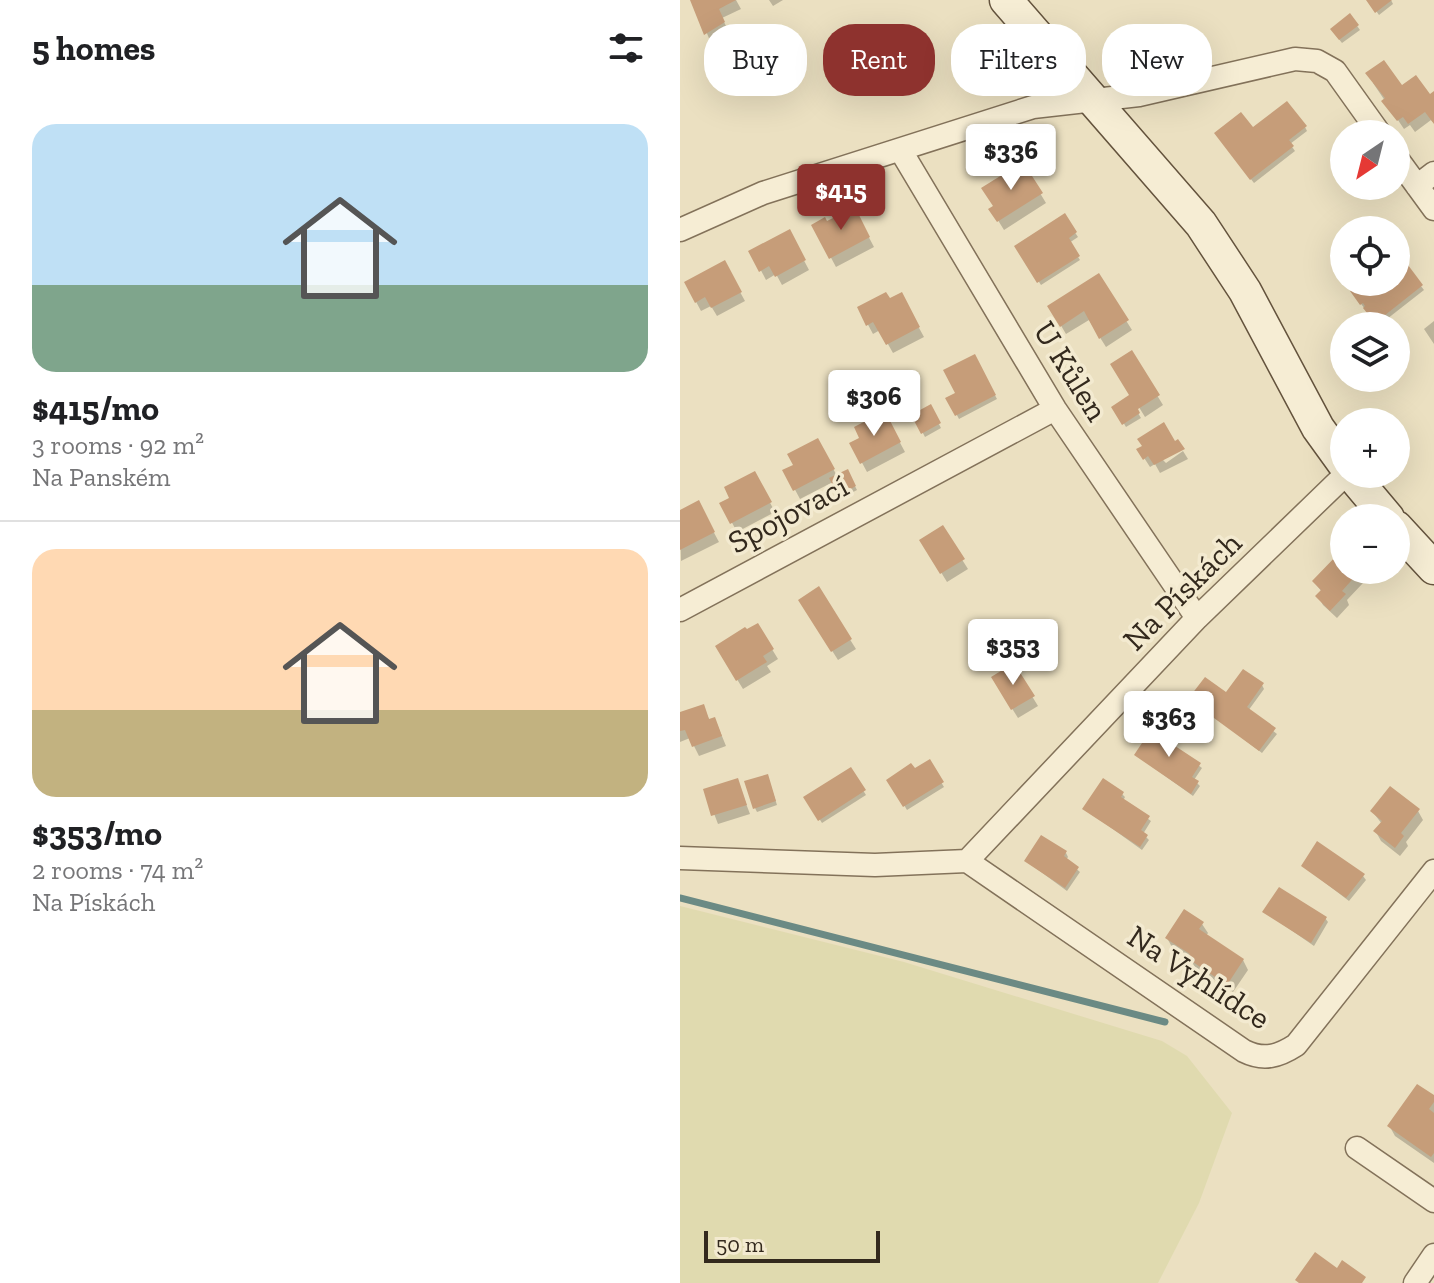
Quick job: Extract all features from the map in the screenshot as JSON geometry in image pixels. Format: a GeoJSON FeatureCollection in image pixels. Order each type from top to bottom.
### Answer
{"type":"FeatureCollection","features":[{"type":"Feature","properties":{"kind":"street"},"geometry":{"type":"LineString","coordinates":[[1006,0],[1201,224],[1245,291],[1318,428],[1330,445]]}},
{"type":"Feature","properties":{"kind":"street"},"geometry":{"type":"LineString","coordinates":[[680,230],[763,193],[1033,107],[1139,95],[1295,59],[1317,61],[1335,71],[1370,120]]}},
{"type":"Feature","properties":{"kind":"street","name":"U Kůlen"},"geometry":{"type":"LineString","coordinates":[[901,151],[1055,409],[1197,618]]}},
{"type":"Feature","properties":{"kind":"street"},"geometry":{"type":"LineString","coordinates":[[1425,180],[1434,209]]}},
{"type":"Feature","properties":{"kind":"street","name":"Spojovací"},"geometry":{"type":"LineString","coordinates":[[680,610],[1055,409]]}},
{"type":"Feature","properties":{"kind":"street","name":"Na Pískách"},"geometry":{"type":"LineString","coordinates":[[967,861],[1197,618],[1334,488]]}},
{"type":"Feature","properties":{"kind":"street"},"geometry":{"type":"LineString","coordinates":[[1361,488],[1376,504]]}},
{"type":"Feature","properties":{"kind":"street"},"geometry":{"type":"LineString","coordinates":[[1410,542],[1434,568]]}},
{"type":"Feature","properties":{"kind":"street"},"geometry":{"type":"LineString","coordinates":[[680,858],[875,865],[967,861]]}},
{"type":"Feature","properties":{"kind":"street","name":"Na Vyhlídce"},"geometry":{"type":"LineString","coordinates":[[967,861],[1244,1051],[1262,1057],[1282,1054],[1296,1045],[1434,871]]}},
{"type":"Feature","properties":{"kind":"street"},"geometry":{"type":"LineString","coordinates":[[1357,1148],[1434,1201]]}},
{"type":"Feature","properties":{"kind":"street"},"geometry":{"type":"LineString","coordinates":[[1415,1283],[1434,1255]]}},
{"type":"Feature","properties":{"kind":"shaded area"},"geometry":{"type":"Polygon","coordinates":[[[680,906],[904,962],[1162,1041],[1187,1056],[1232,1113],[1199,1203],[1158,1283],[680,1283],[680,906]]]}},
{"type":"Feature","properties":{"kind":"building"},"geometry":{"type":"Polygon","coordinates":[[[690,0],[736,0],[719,9],[725,22],[704,24],[704,35],[690,0]]]}},
{"type":"Feature","properties":{"kind":"building"},"geometry":{"type":"Polygon","coordinates":[[[1366,0],[1392,0],[1375,13],[1366,0]]]}},
{"type":"Feature","properties":{"kind":"building"},"geometry":{"type":"Polygon","coordinates":[[[1350,13],[1359,25],[1339,40],[1330,29],[1350,13]]]}},
{"type":"Feature","properties":{"kind":"building"},"geometry":{"type":"Polygon","coordinates":[[[1384,60],[1402,85],[1416,75],[1430,94],[1434,91],[1434,124],[1425,112],[1410,123],[1403,117],[1396,120],[1381,101],[1385,98],[1365,73],[1384,60]]]}},
{"type":"Feature","properties":{"kind":"building"},"geometry":{"type":"Polygon","coordinates":[[[1287,101],[1307,126],[1289,140],[1294,146],[1250,180],[1214,133],[1241,112],[1253,127],[1287,101]]]}},
{"type":"Feature","properties":{"kind":"building"},"geometry":{"type":"Polygon","coordinates":[[[1023,162],[1043,193],[997,222],[988,209],[993,206],[981,188],[1023,162]]]}},
{"type":"Feature","properties":{"kind":"building"},"geometry":{"type":"Polygon","coordinates":[[[855,207],[870,237],[829,259],[811,225],[855,207]]]}},
{"type":"Feature","properties":{"kind":"building"},"geometry":{"type":"Polygon","coordinates":[[[1065,213],[1077,232],[1069,238],[1080,256],[1037,283],[1014,246],[1065,213]]]}},
{"type":"Feature","properties":{"kind":"building"},"geometry":{"type":"Polygon","coordinates":[[[790,229],[806,260],[775,277],[769,266],[759,272],[748,251],[790,229]]]}},
{"type":"Feature","properties":{"kind":"building"},"geometry":{"type":"Polygon","coordinates":[[[725,260],[742,292],[711,308],[705,297],[695,303],[684,282],[725,260]]]}},
{"type":"Feature","properties":{"kind":"building"},"geometry":{"type":"Polygon","coordinates":[[[1410,268],[1423,285],[1410,295],[1410,268]]]}},
{"type":"Feature","properties":{"kind":"building"},"geometry":{"type":"Polygon","coordinates":[[[1099,273],[1129,320],[1099,339],[1084,311],[1060,327],[1047,306],[1099,273]]]}},
{"type":"Feature","properties":{"kind":"building"},"geometry":{"type":"Polygon","coordinates":[[[886,292],[890,298],[902,292],[920,327],[886,345],[873,322],[866,326],[857,307],[886,292]]]}},
{"type":"Feature","properties":{"kind":"building"},"geometry":{"type":"Polygon","coordinates":[[[1354,296],[1409,296],[1389,312],[1366,312],[1363,303],[1360,305],[1354,296]]]}},
{"type":"Feature","properties":{"kind":"building"},"geometry":{"type":"Polygon","coordinates":[[[1132,350],[1160,395],[1138,409],[1140,413],[1122,425],[1111,407],[1129,395],[1110,364],[1132,350]]]}},
{"type":"Feature","properties":{"kind":"building"},"geometry":{"type":"Polygon","coordinates":[[[975,354],[996,395],[955,416],[945,398],[955,393],[943,370],[975,354]]]}},
{"type":"Feature","properties":{"kind":"building"},"geometry":{"type":"Polygon","coordinates":[[[931,404],[941,423],[921,434],[911,415],[931,404]]]}},
{"type":"Feature","properties":{"kind":"building"},"geometry":{"type":"Polygon","coordinates":[[[885,411],[901,442],[860,464],[849,443],[859,438],[854,427],[885,411]]]}},
{"type":"Feature","properties":{"kind":"building"},"geometry":{"type":"Polygon","coordinates":[[[1164,422],[1175,441],[1178,439],[1185,449],[1154,465],[1148,456],[1143,460],[1136,449],[1142,446],[1137,439],[1164,422]]]}},
{"type":"Feature","properties":{"kind":"building"},"geometry":{"type":"Polygon","coordinates":[[[818,438],[835,469],[793,491],[782,470],[793,465],[787,454],[818,438]]]}},
{"type":"Feature","properties":{"kind":"building"},"geometry":{"type":"Polygon","coordinates":[[[848,469],[856,486],[838,496],[829,478],[848,469]]]}},
{"type":"Feature","properties":{"kind":"building"},"geometry":{"type":"Polygon","coordinates":[[[755,471],[772,502],[730,524],[719,503],[729,498],[724,487],[755,471]]]}},
{"type":"Feature","properties":{"kind":"building"},"geometry":{"type":"Polygon","coordinates":[[[699,500],[715,532],[680,550],[680,510],[699,500]]]}},
{"type":"Feature","properties":{"kind":"building"},"geometry":{"type":"Polygon","coordinates":[[[943,525],[965,559],[940,574],[919,540],[943,525]]]}},
{"type":"Feature","properties":{"kind":"building"},"geometry":{"type":"Polygon","coordinates":[[[1330,562],[1330,584],[1348,584],[1342,591],[1346,594],[1330,611],[1315,596],[1321,590],[1312,581],[1330,562]]]}},
{"type":"Feature","properties":{"kind":"building"},"geometry":{"type":"Polygon","coordinates":[[[819,586],[852,639],[831,652],[798,600],[819,586]]]}},
{"type":"Feature","properties":{"kind":"building"},"geometry":{"type":"Polygon","coordinates":[[[758,623],[774,649],[763,656],[767,662],[736,681],[715,646],[745,627],[747,629],[758,623]]]}},
{"type":"Feature","properties":{"kind":"building"},"geometry":{"type":"Polygon","coordinates":[[[1014,663],[1035,696],[1011,710],[991,677],[1014,663]]]}},
{"type":"Feature","properties":{"kind":"building"},"geometry":{"type":"Polygon","coordinates":[[[1243,669],[1264,683],[1247,707],[1276,728],[1259,751],[1188,699],[1205,677],[1226,692],[1243,669]]]}},
{"type":"Feature","properties":{"kind":"building"},"geometry":{"type":"Polygon","coordinates":[[[704,704],[709,719],[715,717],[722,736],[692,747],[685,730],[680,731],[680,712],[704,704]]]}},
{"type":"Feature","properties":{"kind":"building"},"geometry":{"type":"Polygon","coordinates":[[[1154,725],[1175,739],[1172,744],[1201,763],[1192,777],[1199,781],[1191,794],[1134,755],[1154,725]]]}},
{"type":"Feature","properties":{"kind":"building"},"geometry":{"type":"Polygon","coordinates":[[[930,759],[944,782],[903,807],[886,780],[911,763],[915,768],[930,759]]]}},
{"type":"Feature","properties":{"kind":"building"},"geometry":{"type":"Polygon","coordinates":[[[851,767],[866,790],[818,821],[803,797],[851,767]]]}},
{"type":"Feature","properties":{"kind":"building"},"geometry":{"type":"Polygon","coordinates":[[[768,774],[776,801],[753,809],[744,781],[768,774]]]}},
{"type":"Feature","properties":{"kind":"building"},"geometry":{"type":"Polygon","coordinates":[[[738,778],[747,805],[711,816],[703,789],[738,778]]]}},
{"type":"Feature","properties":{"kind":"building"},"geometry":{"type":"Polygon","coordinates":[[[1103,778],[1124,792],[1121,797],[1150,816],[1141,830],[1148,835],[1140,847],[1082,809],[1103,778]]]}},
{"type":"Feature","properties":{"kind":"building"},"geometry":{"type":"Polygon","coordinates":[[[1390,786],[1420,809],[1401,833],[1404,836],[1395,848],[1373,831],[1382,821],[1370,811],[1390,786]]]}},
{"type":"Feature","properties":{"kind":"building"},"geometry":{"type":"Polygon","coordinates":[[[1041,835],[1067,851],[1064,856],[1079,867],[1065,888],[1024,861],[1041,835]]]}},
{"type":"Feature","properties":{"kind":"building"},"geometry":{"type":"Polygon","coordinates":[[[1317,841],[1365,874],[1346,898],[1301,866],[1317,841]]]}},
{"type":"Feature","properties":{"kind":"building"},"geometry":{"type":"Polygon","coordinates":[[[1279,887],[1327,917],[1311,943],[1262,912],[1279,887]]]}},
{"type":"Feature","properties":{"kind":"building"},"geometry":{"type":"Polygon","coordinates":[[[1184,909],[1204,922],[1199,929],[1244,959],[1227,985],[1187,958],[1190,954],[1165,938],[1184,909]]]}},
{"type":"Feature","properties":{"kind":"building"},"geometry":{"type":"Polygon","coordinates":[[[1417,1084],[1434,1095],[1429,1109],[1434,1113],[1434,1153],[1431,1157],[1387,1126],[1417,1084]]]}},
{"type":"Feature","properties":{"kind":"building"},"geometry":{"type":"Polygon","coordinates":[[[1315,1252],[1337,1268],[1342,1260],[1366,1277],[1362,1283],[1299,1283],[1295,1280],[1315,1252]]]}},
{"type":"Feature","properties":{"kind":"waterway"},"geometry":{"type":"LineString","coordinates":[[680,898],[1165,1022]]}}]}
